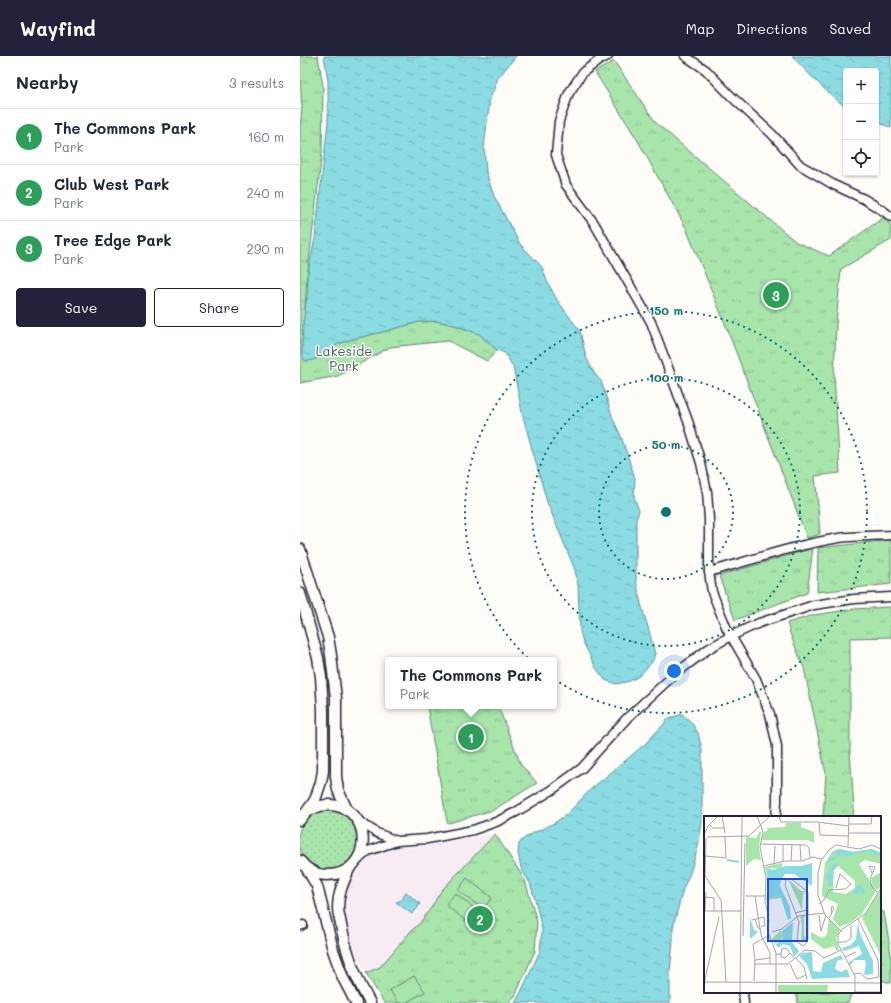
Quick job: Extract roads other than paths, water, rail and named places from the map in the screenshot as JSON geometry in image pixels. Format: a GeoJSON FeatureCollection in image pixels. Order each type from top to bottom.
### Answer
{"type":"FeatureCollection","features":[{"type":"Feature","properties":{"kind":"street"},"geometry":{"type":"LineString","coordinates":[[685,56],[706,70],[732,97],[772,134],[800,165],[834,185],[864,199],[891,217]]}},
{"type":"Feature","properties":{"kind":"street"},"geometry":{"type":"LineString","coordinates":[[604,58],[583,72],[569,93],[559,121],[556,155],[566,185],[594,223],[651,322],[688,421],[701,463],[707,492],[709,519],[709,572],[712,592],[731,636],[756,679],[770,714],[777,746],[776,816]]}},
{"type":"Feature","properties":{"kind":"street"},"geometry":{"type":"LineString","coordinates":[[709,572],[805,545],[840,538],[891,535]]}},
{"type":"Feature","properties":{"kind":"street"},"geometry":{"type":"LineString","coordinates":[[300,549],[328,637],[336,698],[336,777],[338,790],[347,810]]}},
{"type":"Feature","properties":{"kind":"street"},"geometry":{"type":"LineString","coordinates":[[300,593],[318,658],[323,709],[323,771],[321,782],[315,800],[302,817]]}},
{"type":"Feature","properties":{"kind":"street"},"geometry":{"type":"LineString","coordinates":[[370,1003],[350,958],[342,933],[338,907],[341,887],[350,869],[358,859],[368,851],[397,841],[427,839],[473,830],[496,822],[516,812],[552,790],[582,768],[628,718],[678,672],[708,649],[731,636],[759,623],[814,605],[854,599],[891,598]]}},
{"type":"Feature","properties":{"kind":"street"},"geometry":{"type":"LineString","coordinates":[[302,817],[312,809],[321,806],[330,805],[339,807],[347,810],[358,820],[377,833],[397,841]]}},
{"type":"Feature","properties":{"kind":"street"},"geometry":{"type":"LineString","coordinates":[[358,820],[364,839],[358,859]]}},
{"type":"Feature","properties":{"kind":"street"},"geometry":{"type":"LineString","coordinates":[[302,863],[314,872],[323,875],[341,873],[350,869]]}},
{"type":"Feature","properties":{"kind":"street"},"geometry":{"type":"LineString","coordinates":[[302,863],[317,886],[333,950],[343,978],[356,1003]]}},
{"type":"Feature","properties":{"kind":"street"},"geometry":{"type":"LineString","coordinates":[[742,993],[744,1003]]}},
{"type":"Feature","properties":{"kind":"water"},"geometry":{"type":"Polygon","coordinates":[[[324,56],[516,56],[498,78],[490,99],[484,147],[486,172],[494,196],[520,244],[542,267],[547,281],[557,300],[580,331],[586,357],[594,373],[601,381],[613,419],[621,436],[635,478],[634,497],[639,511],[636,520],[636,580],[655,654],[652,662],[639,676],[630,681],[616,684],[605,680],[596,668],[583,642],[580,631],[578,585],[575,570],[547,502],[523,417],[513,367],[505,353],[497,350],[479,334],[455,325],[436,321],[419,322],[353,339],[338,344],[318,358],[310,361],[304,360],[302,354],[303,325],[308,289],[307,277],[315,238],[328,122],[328,81],[324,56]]]}},
{"type":"Feature","properties":{"kind":"water"},"geometry":{"type":"Polygon","coordinates":[[[792,56],[891,56],[891,128],[879,122],[879,68],[843,68],[843,104],[811,76],[792,56]]]}},
{"type":"Feature","properties":{"kind":"water"},"geometry":{"type":"Polygon","coordinates":[[[682,714],[691,722],[698,733],[702,750],[702,822],[698,847],[690,873],[683,889],[673,927],[670,972],[670,1003],[515,1003],[540,951],[542,930],[530,883],[521,868],[518,853],[519,844],[529,835],[556,822],[568,813],[592,788],[645,744],[667,719],[682,714]]]}},
{"type":"Feature","properties":{"kind":"water"},"geometry":{"type":"Polygon","coordinates":[[[406,892],[420,904],[412,914],[396,902],[403,899],[406,892]]]}},
{"type":"Feature","properties":{"kind":"place","name":"Tree Edge Park"},"geometry":{"type":"Point","coordinates":[776,295]}},
{"type":"Feature","properties":{"kind":"place","name":"The Commons Park"},"geometry":{"type":"Point","coordinates":[471,737]}},
{"type":"Feature","properties":{"kind":"place","name":"Club West Park"},"geometry":{"type":"Point","coordinates":[480,919]}},
{"type":"Feature","properties":{"kind":"park label","name":"Lakeside Park"},"geometry":{"type":"Point","coordinates":[344,358]}}]}
